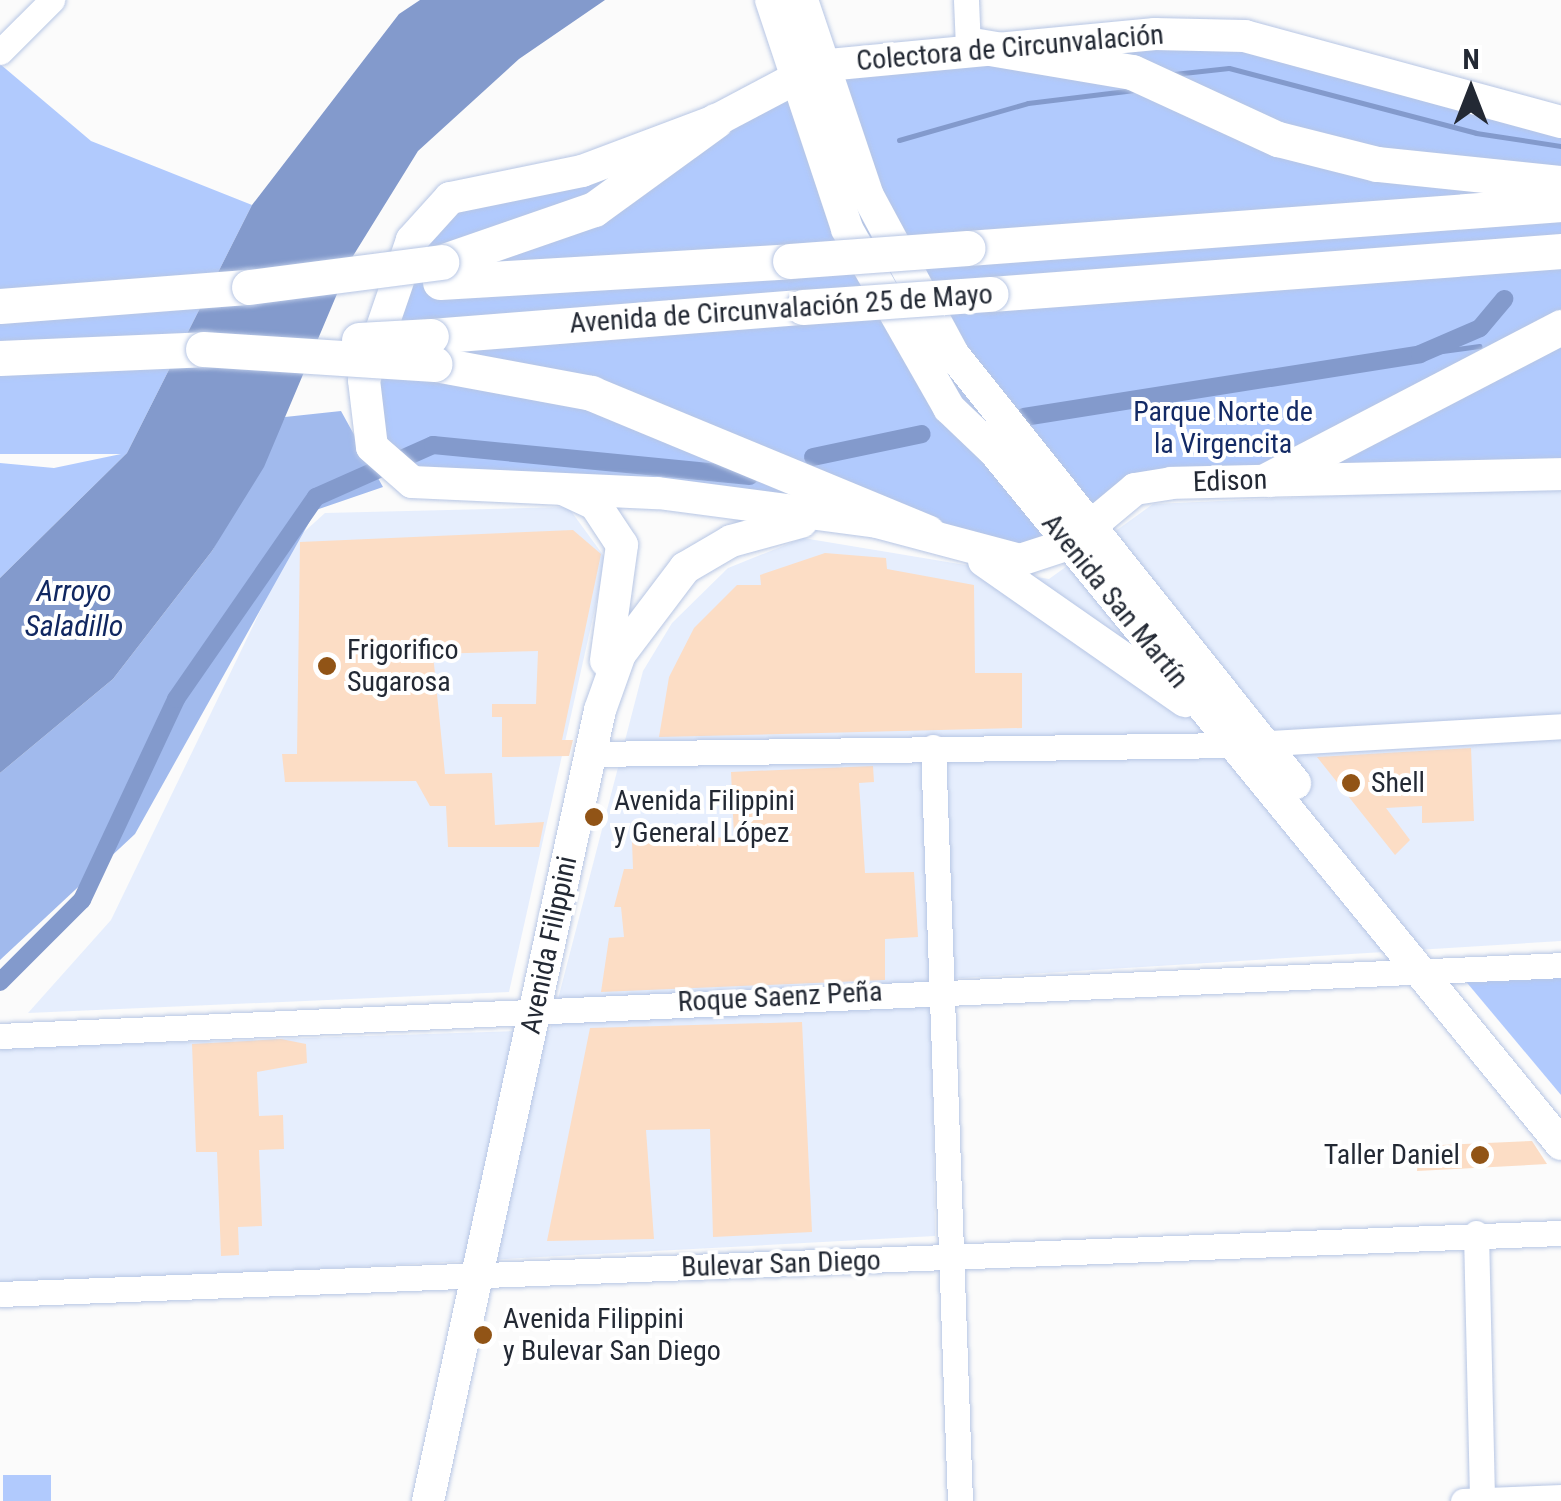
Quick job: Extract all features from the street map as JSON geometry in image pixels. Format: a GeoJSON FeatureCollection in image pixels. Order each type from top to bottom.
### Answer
{"type":"FeatureCollection","features":[{"type":"Feature","properties":{"kind":"highway"},"geometry":{"type":"LineString","coordinates":[[973,47],[1132,72],[1278,140],[1377,164],[1555,190]]}},
{"type":"Feature","properties":{"kind":"highway"},"geometry":{"type":"LineString","coordinates":[[0,306],[440,272],[594,209],[715,120]]}},
{"type":"Feature","properties":{"kind":"highway","name":"Avenida de Circunvalación 25 de Mayo"},"geometry":{"type":"LineString","coordinates":[[440,272],[790,261],[968,248],[1497,209],[1555,190]]}},
{"type":"Feature","properties":{"kind":"highway","name":"Avenida de Circunvalación 25 de Mayo"},"geometry":{"type":"LineString","coordinates":[[433,350],[803,307],[1560,251]]}},
{"type":"Feature","properties":{"kind":"highway"},"geometry":{"type":"LineString","coordinates":[[1268,479],[1561,326]]}},
{"type":"Feature","properties":{"kind":"highway"},"geometry":{"type":"LineString","coordinates":[[0,358],[203,349],[433,350],[592,393],[802,477],[938,537]]}},
{"type":"Feature","properties":{"kind":"main road","name":"Avenida San Martín"},"geometry":{"type":"LineString","coordinates":[[772,0],[868,196],[954,354],[1209,716],[1249,744]]}},
{"type":"Feature","properties":{"kind":"main road","name":"Avenida San Martín"},"geometry":{"type":"LineString","coordinates":[[802,0],[805,70]]}},
{"type":"Feature","properties":{"kind":"main road","name":"Colectora de Circunvalación"},"geometry":{"type":"LineString","coordinates":[[553,486],[412,482],[372,447],[364,380],[426,216],[478,186],[582,171],[715,120],[805,70],[973,47],[1246,36],[1561,122]]}},
{"type":"Feature","properties":{"kind":"main road","name":"Edison"},"geometry":{"type":"LineString","coordinates":[[836,520],[938,537],[1020,560],[1081,535],[1135,489],[1268,479],[1561,474]]}},
{"type":"Feature","properties":{"kind":"main road"},"geometry":{"type":"LineString","coordinates":[[553,486],[836,520]]}},
{"type":"Feature","properties":{"kind":"main road"},"geometry":{"type":"LineString","coordinates":[[553,486],[596,504],[622,546],[600,710]]}},
{"type":"Feature","properties":{"kind":"main road","name":"Avenida Filippini"},"geometry":{"type":"LineString","coordinates":[[428,1501],[481,1276],[590,754],[600,710],[620,654],[685,568],[783,524],[836,520]]}},
{"type":"Feature","properties":{"kind":"main road","name":"Avenida San Martín"},"geometry":{"type":"LineString","coordinates":[[1081,535],[1433,972],[1561,1144]]}},
{"type":"Feature","properties":{"kind":"main road"},"geometry":{"type":"LineString","coordinates":[[938,537],[1072,615],[1209,716]]}},
{"type":"Feature","properties":{"kind":"main road","name":"Avenida San Martín"},"geometry":{"type":"LineString","coordinates":[[1433,972],[1561,1114]]}},
{"type":"Feature","properties":{"kind":"street"},"geometry":{"type":"LineString","coordinates":[[3,48],[28,0]]}},
{"type":"Feature","properties":{"kind":"street"},"geometry":{"type":"LineString","coordinates":[[3,48],[52,0]]}},
{"type":"Feature","properties":{"kind":"street"},"geometry":{"type":"LineString","coordinates":[[966,0],[973,47]]}},
{"type":"Feature","properties":{"kind":"street"},"geometry":{"type":"LineString","coordinates":[[590,754],[1249,744],[1561,726]]}},
{"type":"Feature","properties":{"kind":"street"},"geometry":{"type":"LineString","coordinates":[[933,747],[960,1501]]}},
{"type":"Feature","properties":{"kind":"street","name":"Roque Saenz Peña"},"geometry":{"type":"LineString","coordinates":[[0,1036],[944,990],[1561,966]]}},
{"type":"Feature","properties":{"kind":"street"},"geometry":{"type":"LineString","coordinates":[[1476,1233],[1482,1501]]}},
{"type":"Feature","properties":{"kind":"street","name":"Bulevar San Diego"},"geometry":{"type":"LineString","coordinates":[[0,1294],[1476,1233],[1561,1233]]}},
{"type":"Feature","properties":{"kind":"street"},"geometry":{"type":"LineString","coordinates":[[1463,1501],[1561,1497]]}},
{"type":"Feature","properties":{"kind":"shaded area"},"geometry":{"type":"Polygon","coordinates":[[[341,411],[383,487],[316,510],[135,834],[0,960],[0,773],[113,679],[212,551],[285,417],[341,411]]]}},
{"type":"Feature","properties":{"kind":"shaded area"},"geometry":{"type":"Polygon","coordinates":[[[1561,486],[1561,941],[931,980],[935,1236],[0,1286],[0,1048],[550,1030],[643,671],[672,623],[728,568],[803,538],[1049,579],[1153,504],[1561,486]]]}},
{"type":"Feature","properties":{"kind":"shaded area","name":"Frigorifico Sugarosa"},"geometry":{"type":"Polygon","coordinates":[[[568,507],[606,559],[509,992],[28,1013],[111,920],[294,541],[325,513],[568,507]]]}},
{"type":"Feature","properties":{"kind":"green space","name":"Parque Norte de la Virgencita"},"geometry":{"type":"Polygon","coordinates":[[[1245,36],[1561,122],[1561,474],[1171,483],[1051,555],[927,532],[434,487],[364,415],[426,216],[582,171],[791,74],[1245,36]]]}},
{"type":"Feature","properties":{"kind":"green space"},"geometry":{"type":"Polygon","coordinates":[[[0,64],[91,141],[252,205],[127,453],[0,578],[0,463],[54,468],[121,454],[0,454],[0,64]]]}},
{"type":"Feature","properties":{"kind":"green space"},"geometry":{"type":"Polygon","coordinates":[[[1561,970],[1561,1095],[1463,978],[1561,970]]]}},
{"type":"Feature","properties":{"kind":"green space"},"geometry":{"type":"Polygon","coordinates":[[[3,1475],[51,1475],[51,1501],[3,1501],[3,1475]]]}},
{"type":"Feature","properties":{"kind":"water","name":"Arroyo Saladillo"},"geometry":{"type":"Polygon","coordinates":[[[420,0],[605,0],[519,59],[418,151],[353,256],[264,467],[212,551],[113,679],[0,773],[0,578],[127,453],[252,205],[399,14],[420,0]]]}},
{"type":"Feature","properties":{"kind":"building","name":"Frigorifico Sugarosa"},"geometry":{"type":"Polygon","coordinates":[[[573,530],[601,554],[562,740],[573,740],[569,756],[502,757],[502,717],[492,717],[492,704],[536,704],[538,651],[433,654],[445,774],[492,773],[495,825],[544,822],[539,847],[448,847],[446,806],[430,806],[416,781],[285,782],[282,754],[297,754],[300,542],[573,530]]]}},
{"type":"Feature","properties":{"kind":"building"},"geometry":{"type":"Polygon","coordinates":[[[825,553],[886,558],[887,569],[974,585],[975,673],[1022,673],[1022,728],[659,737],[669,677],[694,628],[737,585],[761,585],[760,575],[825,553]]]}},
{"type":"Feature","properties":{"kind":"building"},"geometry":{"type":"Polygon","coordinates":[[[1471,748],[1474,821],[1422,823],[1422,806],[1386,808],[1410,840],[1395,855],[1317,757],[1471,748]]]}},
{"type":"Feature","properties":{"kind":"building"},"geometry":{"type":"Polygon","coordinates":[[[873,766],[874,782],[859,783],[865,873],[914,872],[918,937],[885,939],[885,980],[601,992],[609,938],[624,937],[621,907],[614,907],[624,869],[633,869],[632,841],[734,837],[731,772],[873,766]]]}},
{"type":"Feature","properties":{"kind":"building"},"geometry":{"type":"Polygon","coordinates":[[[802,1022],[812,1232],[713,1237],[710,1129],[646,1130],[654,1239],[547,1241],[590,1028],[802,1022]]]}},
{"type":"Feature","properties":{"kind":"building"},"geometry":{"type":"Polygon","coordinates":[[[281,1039],[306,1044],[307,1063],[257,1072],[259,1116],[283,1115],[284,1149],[259,1150],[262,1226],[238,1227],[239,1255],[221,1256],[217,1152],[196,1152],[192,1044],[281,1039]]]}},
{"type":"Feature","properties":{"kind":"building","name":"Taller Daniel"},"geometry":{"type":"Polygon","coordinates":[[[1532,1141],[1547,1164],[1417,1171],[1419,1146],[1532,1141]]]}},
{"type":"Feature","properties":{"kind":"waterway"},"geometry":{"type":"LineString","coordinates":[[1174,74],[1229,68],[1476,133],[1561,146]]}},
{"type":"Feature","properties":{"kind":"waterway"},"geometry":{"type":"LineString","coordinates":[[899,140],[1028,103],[1134,90]]}},
{"type":"Feature","properties":{"kind":"waterway"},"geometry":{"type":"LineString","coordinates":[[1024,417],[1420,354],[1480,328],[1504,299]]}},
{"type":"Feature","properties":{"kind":"waterway"},"geometry":{"type":"LineString","coordinates":[[1420,354],[1479,346]]}},
{"type":"Feature","properties":{"kind":"waterway"},"geometry":{"type":"LineString","coordinates":[[813,457],[922,434]]}},
{"type":"Feature","properties":{"kind":"waterway"},"geometry":{"type":"LineString","coordinates":[[0,982],[82,900],[176,699],[316,497],[433,445],[749,476]]}},
{"type":"Feature","properties":{"kind":"place","name":"Frigorifico Sugarosa"},"geometry":{"type":"Point","coordinates":[327,666]}},
{"type":"Feature","properties":{"kind":"place","name":"Shell"},"geometry":{"type":"Point","coordinates":[1351,783]}},
{"type":"Feature","properties":{"kind":"place","name":"Avenida Filippini y General López"},"geometry":{"type":"Point","coordinates":[594,817]}},
{"type":"Feature","properties":{"kind":"place","name":"Taller Daniel"},"geometry":{"type":"Point","coordinates":[1480,1155]}},
{"type":"Feature","properties":{"kind":"place","name":"Avenida Filippini y Bulevar San Diego"},"geometry":{"type":"Point","coordinates":[483,1335]}}]}
